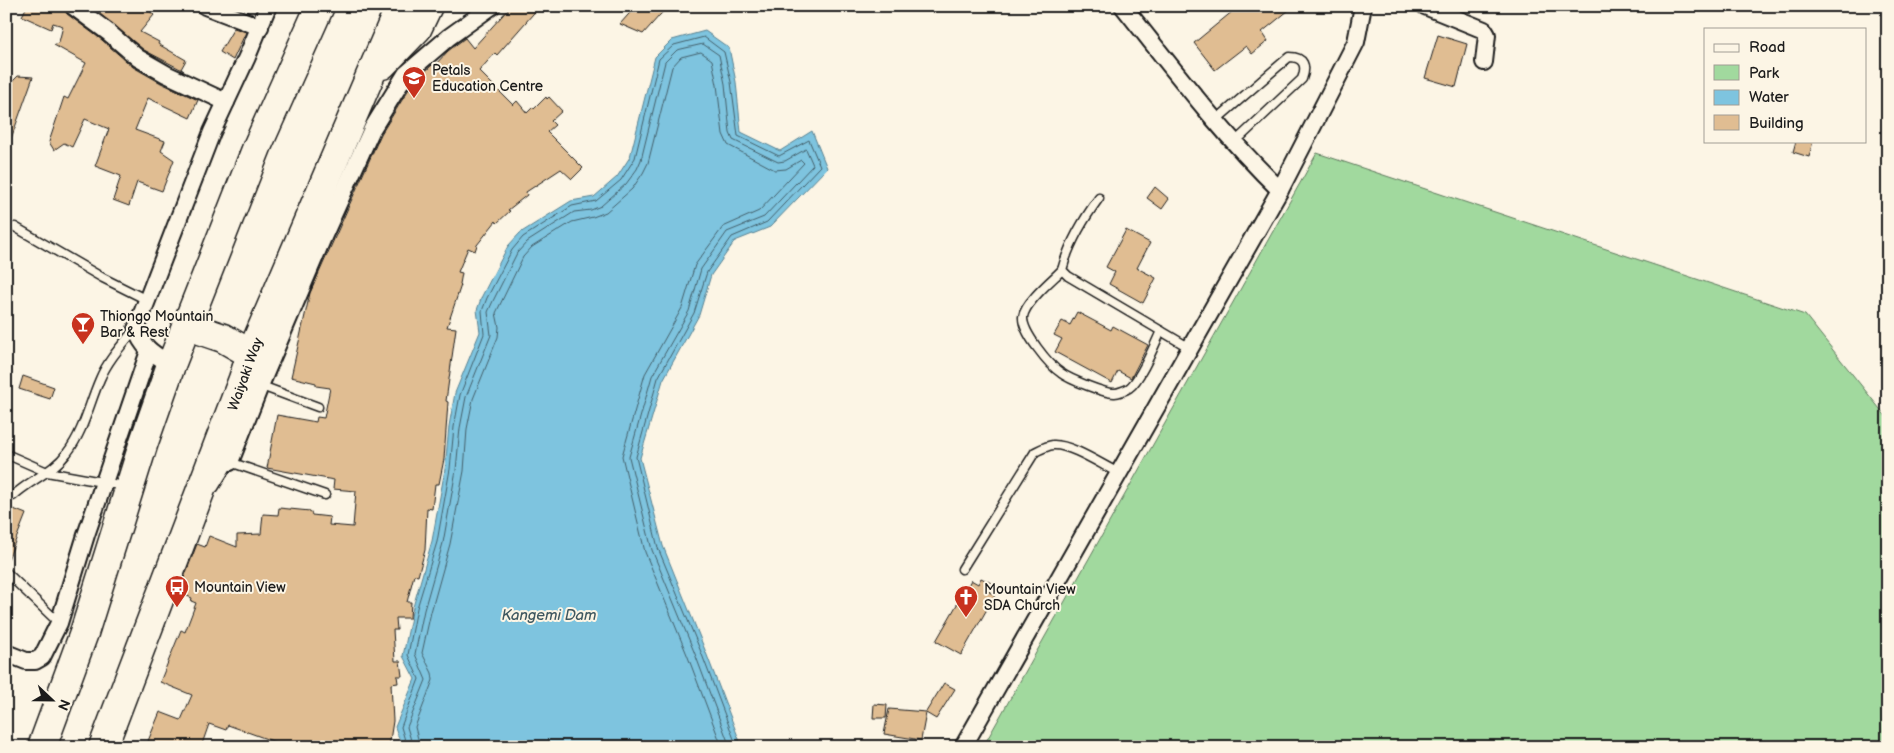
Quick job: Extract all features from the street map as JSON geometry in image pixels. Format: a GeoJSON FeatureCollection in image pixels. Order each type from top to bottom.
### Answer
{"type":"FeatureCollection","features":[{"type":"Feature","properties":{"kind":"highway"},"geometry":{"type":"LineString","coordinates":[[42,747],[84,633],[131,488],[144,442],[160,358],[188,326],[257,147],[320,6]]}},
{"type":"Feature","properties":{"kind":"highway","name":"Waiyaki Way"},"geometry":{"type":"LineString","coordinates":[[103,747],[192,513],[222,460],[251,373],[400,6]]}},
{"type":"Feature","properties":{"kind":"highway"},"geometry":{"type":"LineString","coordinates":[[371,76],[418,29],[428,6]]}},
{"type":"Feature","properties":{"kind":"highway"},"geometry":{"type":"LineString","coordinates":[[188,326],[215,334],[251,373]]}},
{"type":"Feature","properties":{"kind":"street"},"geometry":{"type":"LineString","coordinates":[[73,6],[108,32],[138,58],[166,74],[226,102]]}},
{"type":"Feature","properties":{"kind":"street"},"geometry":{"type":"LineString","coordinates":[[205,6],[260,27]]}},
{"type":"Feature","properties":{"kind":"street"},"geometry":{"type":"LineString","coordinates":[[6,653],[26,661],[35,661],[42,657],[59,623],[104,483],[160,358],[141,342],[136,329],[212,132],[268,6]]}},
{"type":"Feature","properties":{"kind":"street"},"geometry":{"type":"LineString","coordinates":[[1123,6],[1254,165],[1280,190]]}},
{"type":"Feature","properties":{"kind":"street"},"geometry":{"type":"LineString","coordinates":[[963,747],[1280,190],[1356,42],[1364,6]]}},
{"type":"Feature","properties":{"kind":"street"},"geometry":{"type":"LineString","coordinates":[[1425,6],[1484,30],[1487,36],[1484,62]]}},
{"type":"Feature","properties":{"kind":"street"},"geometry":{"type":"LineString","coordinates":[[251,373],[324,235],[377,121],[406,74],[449,37],[489,7]]}},
{"type":"Feature","properties":{"kind":"street"},"geometry":{"type":"LineString","coordinates":[[59,623],[84,633]]}},
{"type":"Feature","properties":{"kind":"lane"},"geometry":{"type":"LineString","coordinates":[[1216,120],[1289,57],[1301,59],[1305,70],[1302,80],[1235,142]]}},
{"type":"Feature","properties":{"kind":"lane"},"geometry":{"type":"LineString","coordinates":[[1099,198],[1084,218],[1066,252],[1062,270],[1028,305],[1023,317],[1027,332],[1035,346],[1060,373],[1100,391],[1115,393],[1130,388],[1143,369],[1161,331]]}},
{"type":"Feature","properties":{"kind":"lane"},"geometry":{"type":"LineString","coordinates":[[15,227],[104,278],[147,300]]}},
{"type":"Feature","properties":{"kind":"lane"},"geometry":{"type":"LineString","coordinates":[[1062,270],[1068,276],[1190,348]]}},
{"type":"Feature","properties":{"kind":"lane"},"geometry":{"type":"LineString","coordinates":[[13,496],[21,488],[58,464],[68,452],[81,431],[100,379],[110,359],[136,329]]}},
{"type":"Feature","properties":{"kind":"lane"},"geometry":{"type":"LineString","coordinates":[[251,373],[318,407]]}},
{"type":"Feature","properties":{"kind":"lane"},"geometry":{"type":"LineString","coordinates":[[962,569],[1035,452],[1045,446],[1055,445],[1068,448],[1119,473]]}},
{"type":"Feature","properties":{"kind":"lane"},"geometry":{"type":"LineString","coordinates":[[6,454],[47,472],[131,488]]}},
{"type":"Feature","properties":{"kind":"lane"},"geometry":{"type":"LineString","coordinates":[[222,460],[325,495]]}},
{"type":"Feature","properties":{"kind":"lane"},"geometry":{"type":"LineString","coordinates":[[6,572],[59,623]]}},
{"type":"Feature","properties":{"kind":"green space"},"geometry":{"type":"Polygon","coordinates":[[[1317,153],[1805,315],[1888,419],[1888,747],[983,747],[1317,153]]]}},
{"type":"Feature","properties":{"kind":"water","name":"Kangemi Dam"},"geometry":{"type":"Polygon","coordinates":[[[705,31],[729,48],[736,82],[741,132],[780,151],[812,131],[827,168],[770,227],[735,241],[711,275],[699,315],[663,380],[640,458],[663,546],[742,747],[402,747],[395,727],[415,679],[403,656],[413,607],[432,541],[445,469],[449,426],[455,393],[480,332],[477,310],[482,296],[508,246],[520,233],[571,201],[594,197],[617,177],[630,157],[655,57],[672,40],[705,31]]]}},
{"type":"Feature","properties":{"kind":"building"},"geometry":{"type":"Polygon","coordinates":[[[27,6],[63,6],[67,14],[102,40],[133,67],[161,83],[198,100],[190,118],[148,98],[135,130],[165,141],[161,151],[174,160],[162,191],[137,182],[129,206],[113,200],[121,176],[95,166],[109,129],[85,119],[72,147],[64,143],[54,150],[49,142],[64,97],[68,99],[86,63],[54,45],[59,42],[63,26],[53,23],[51,29],[22,16],[27,6]]]}},
{"type":"Feature","properties":{"kind":"building"},"geometry":{"type":"Polygon","coordinates":[[[90,6],[144,6],[154,15],[140,32],[186,60],[181,69],[184,71],[144,50],[90,6]]]}},
{"type":"Feature","properties":{"kind":"building"},"geometry":{"type":"Polygon","coordinates":[[[511,6],[540,6],[497,55],[495,53],[479,71],[513,105],[517,101],[527,113],[546,97],[547,99],[549,97],[562,111],[551,121],[555,125],[547,132],[583,168],[572,179],[561,169],[526,192],[527,195],[508,210],[510,211],[497,223],[496,221],[477,245],[475,251],[468,248],[458,272],[462,273],[461,285],[447,327],[456,328],[446,401],[448,402],[444,459],[439,484],[435,484],[432,509],[427,508],[425,550],[418,576],[414,575],[407,602],[411,602],[410,618],[396,618],[397,630],[393,630],[395,661],[400,661],[402,676],[397,676],[398,683],[391,684],[393,721],[389,747],[289,747],[228,725],[226,730],[209,724],[201,747],[163,747],[148,741],[160,712],[181,720],[192,695],[160,682],[181,630],[185,632],[196,603],[191,601],[192,598],[182,594],[186,585],[182,583],[197,544],[205,547],[209,536],[237,547],[237,535],[261,534],[263,514],[278,515],[279,508],[310,511],[312,515],[330,517],[329,525],[353,527],[356,491],[333,489],[334,480],[267,468],[277,415],[316,422],[317,417],[324,418],[330,388],[316,386],[316,383],[291,377],[310,293],[381,134],[412,84],[465,38],[473,48],[511,6]]]}},
{"type":"Feature","properties":{"kind":"building"},"geometry":{"type":"Polygon","coordinates":[[[636,6],[668,6],[643,34],[620,24],[636,6]]]}},
{"type":"Feature","properties":{"kind":"building"},"geometry":{"type":"Polygon","coordinates":[[[1239,6],[1294,6],[1262,32],[1268,41],[1252,54],[1246,46],[1215,70],[1194,43],[1239,6]]]}},
{"type":"Feature","properties":{"kind":"building"},"geometry":{"type":"Polygon","coordinates":[[[234,28],[246,32],[233,60],[220,52],[234,28]]]}},
{"type":"Feature","properties":{"kind":"building"},"geometry":{"type":"Polygon","coordinates":[[[1438,35],[1467,44],[1456,87],[1425,78],[1438,35]]]}},
{"type":"Feature","properties":{"kind":"building"},"geometry":{"type":"Polygon","coordinates":[[[18,76],[33,77],[8,147],[6,147],[6,79],[13,81],[18,76]]]}},
{"type":"Feature","properties":{"kind":"building"},"geometry":{"type":"Polygon","coordinates":[[[1796,142],[1813,142],[1809,157],[1793,152],[1796,142]]]}},
{"type":"Feature","properties":{"kind":"building"},"geometry":{"type":"Polygon","coordinates":[[[1155,187],[1169,199],[1162,209],[1147,198],[1155,187]]]}},
{"type":"Feature","properties":{"kind":"building"},"geometry":{"type":"Polygon","coordinates":[[[1126,230],[1150,243],[1137,268],[1156,278],[1143,303],[1109,284],[1115,272],[1106,267],[1126,230]]]}},
{"type":"Feature","properties":{"kind":"building"},"geometry":{"type":"Polygon","coordinates":[[[1077,312],[1111,330],[1113,326],[1148,345],[1131,378],[1118,371],[1112,383],[1055,352],[1062,339],[1054,335],[1062,321],[1070,325],[1077,312]]]}},
{"type":"Feature","properties":{"kind":"building"},"geometry":{"type":"Polygon","coordinates":[[[23,376],[54,387],[50,399],[19,389],[23,376]]]}},
{"type":"Feature","properties":{"kind":"building"},"geometry":{"type":"Polygon","coordinates":[[[6,506],[26,514],[7,562],[6,562],[6,506]]]}},
{"type":"Feature","properties":{"kind":"building","name":"Mountain View SDA Church"},"geometry":{"type":"Polygon","coordinates":[[[981,578],[993,584],[989,592],[995,595],[961,655],[936,641],[971,580],[978,584],[981,578]]]}},
{"type":"Feature","properties":{"kind":"building"},"geometry":{"type":"Polygon","coordinates":[[[944,683],[955,689],[936,719],[926,713],[921,740],[884,734],[889,709],[926,712],[944,683]]]}},
{"type":"Feature","properties":{"kind":"building"},"geometry":{"type":"Polygon","coordinates":[[[874,704],[887,705],[886,718],[873,718],[874,704]]]}},
{"type":"Feature","properties":{"kind":"place","name":"Petals Education Centre"},"geometry":{"type":"Point","coordinates":[414,99]}},
{"type":"Feature","properties":{"kind":"place","name":"Thiongo Mountain Bar & Rest"},"geometry":{"type":"Point","coordinates":[83,345]}},
{"type":"Feature","properties":{"kind":"place","name":"Mountain View"},"geometry":{"type":"Point","coordinates":[177,608]}},
{"type":"Feature","properties":{"kind":"place","name":"Mountain View SDA Church"},"geometry":{"type":"Point","coordinates":[966,618]}}]}
